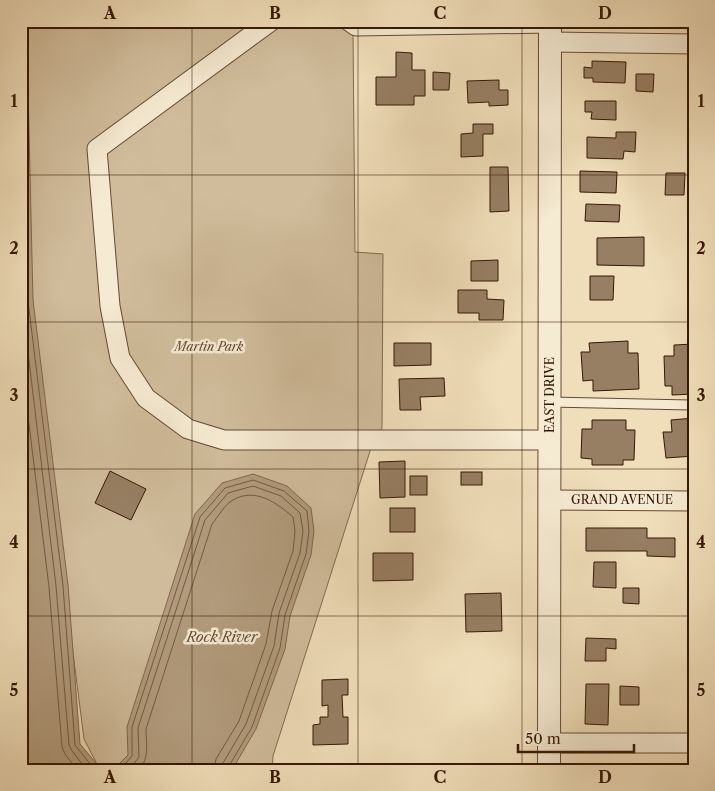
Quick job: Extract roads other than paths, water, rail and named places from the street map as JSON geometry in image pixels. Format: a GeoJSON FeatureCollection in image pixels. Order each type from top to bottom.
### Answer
{"type":"FeatureCollection","features":[{"type":"Feature","properties":{"kind":"street"},"geometry":{"type":"LineString","coordinates":[[271,21],[97,149],[111,315],[120,358],[146,398],[188,429],[224,440],[550,440]]}},
{"type":"Feature","properties":{"kind":"street"},"geometry":{"type":"LineString","coordinates":[[349,21],[356,26],[550,29],[694,44]]}},
{"type":"Feature","properties":{"kind":"street","name":"EAST DRIVE"},"geometry":{"type":"LineString","coordinates":[[549,770],[550,29]]}},
{"type":"Feature","properties":{"kind":"street","name":"GRAND AVENUE"},"geometry":{"type":"LineString","coordinates":[[550,500],[694,501]]}},
{"type":"Feature","properties":{"kind":"street"},"geometry":{"type":"LineString","coordinates":[[550,743],[694,743]]}},
{"type":"Feature","properties":{"kind":"lane"},"geometry":{"type":"LineString","coordinates":[[550,402],[690,405]]}},
{"type":"Feature","properties":{"kind":"water"},"geometry":{"type":"Polygon","coordinates":[[[21,21],[28,89],[33,300],[68,585],[80,744],[102,770],[21,770],[21,21]]]}},
{"type":"Feature","properties":{"kind":"water","name":"Rock River"},"geometry":{"type":"Polygon","coordinates":[[[253,474],[287,486],[311,508],[314,531],[311,555],[290,616],[285,649],[256,729],[232,770],[113,770],[128,755],[127,727],[195,514],[222,483],[253,474]]]}},
{"type":"Feature","properties":{"kind":"park label","name":"Martin Park"},"geometry":{"type":"Point","coordinates":[209,347]}}]}
